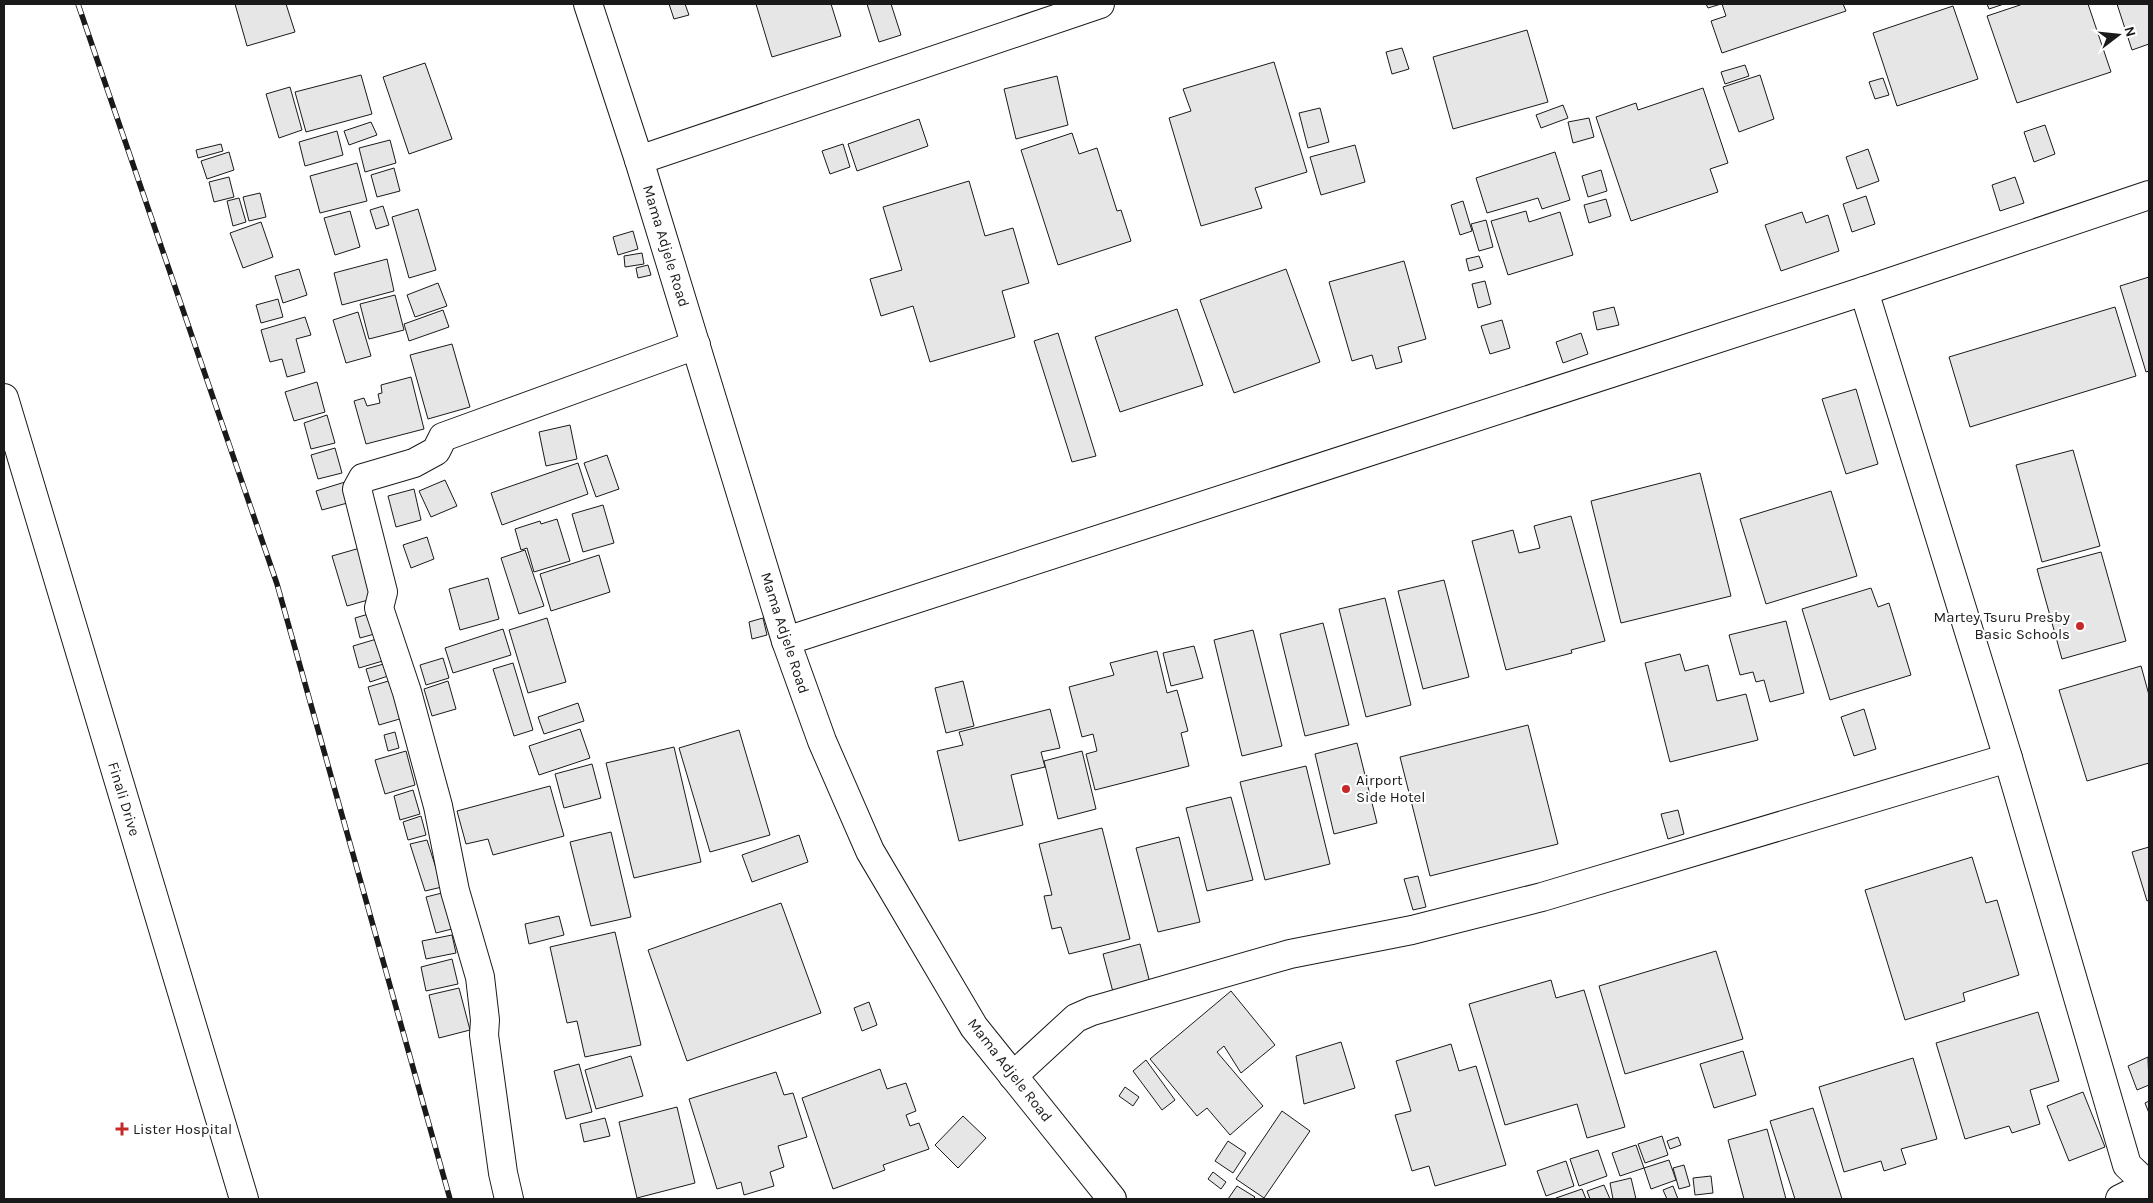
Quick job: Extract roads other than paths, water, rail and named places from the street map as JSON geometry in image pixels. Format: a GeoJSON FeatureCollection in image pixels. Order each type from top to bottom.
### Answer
{"type":"FeatureCollection","features":[{"type":"Feature","properties":{"kind":"street","name":"Mama Adjele Road"},"geometry":{"type":"LineString","coordinates":[[588,4],[640,160],[786,640],[822,741],[870,851],[974,1027],[1112,1199]]}},
{"type":"Feature","properties":{"kind":"street"},"geometry":{"type":"LineString","coordinates":[[640,160],[1100,4]]}},
{"type":"Feature","properties":{"kind":"street"},"geometry":{"type":"LineString","coordinates":[[786,640],[1864,291],[2149,195]]}},
{"type":"Feature","properties":{"kind":"street"},"geometry":{"type":"LineString","coordinates":[[1864,291],[2008,758],[2127,1165],[2149,1185],[2120,1199]]}},
{"type":"Feature","properties":{"kind":"street"},"geometry":{"type":"LineString","coordinates":[[509,1199],[503,1173],[486,1045],[480,977],[454,891],[438,806],[410,701],[379,608],[383,592],[357,489],[363,478],[414,463],[436,451],[443,436],[696,345]]}},
{"type":"Feature","properties":{"kind":"street","name":"Finali Drive"},"geometry":{"type":"LineString","coordinates":[[4,398],[244,1199]]}},
{"type":"Feature","properties":{"kind":"street"},"geometry":{"type":"LineString","coordinates":[[1013,1076],[1076,1018],[1092,1011],[1290,954],[1412,930],[1542,896],[2008,758]]}},
{"type":"Feature","properties":{"kind":"railway"},"geometry":{"type":"LineString","coordinates":[[78,4],[277,584],[450,1199]]}},
{"type":"Feature","properties":{"kind":"place","name":"Martey Tsuru Presby Basic Schools"},"geometry":{"type":"Point","coordinates":[2080,626]}},
{"type":"Feature","properties":{"kind":"place","name":"Airport Side Hotel"},"geometry":{"type":"Point","coordinates":[1346,789]}},
{"type":"Feature","properties":{"kind":"place","name":"Lister Hospital"},"geometry":{"type":"Point","coordinates":[122,1129]}}]}
